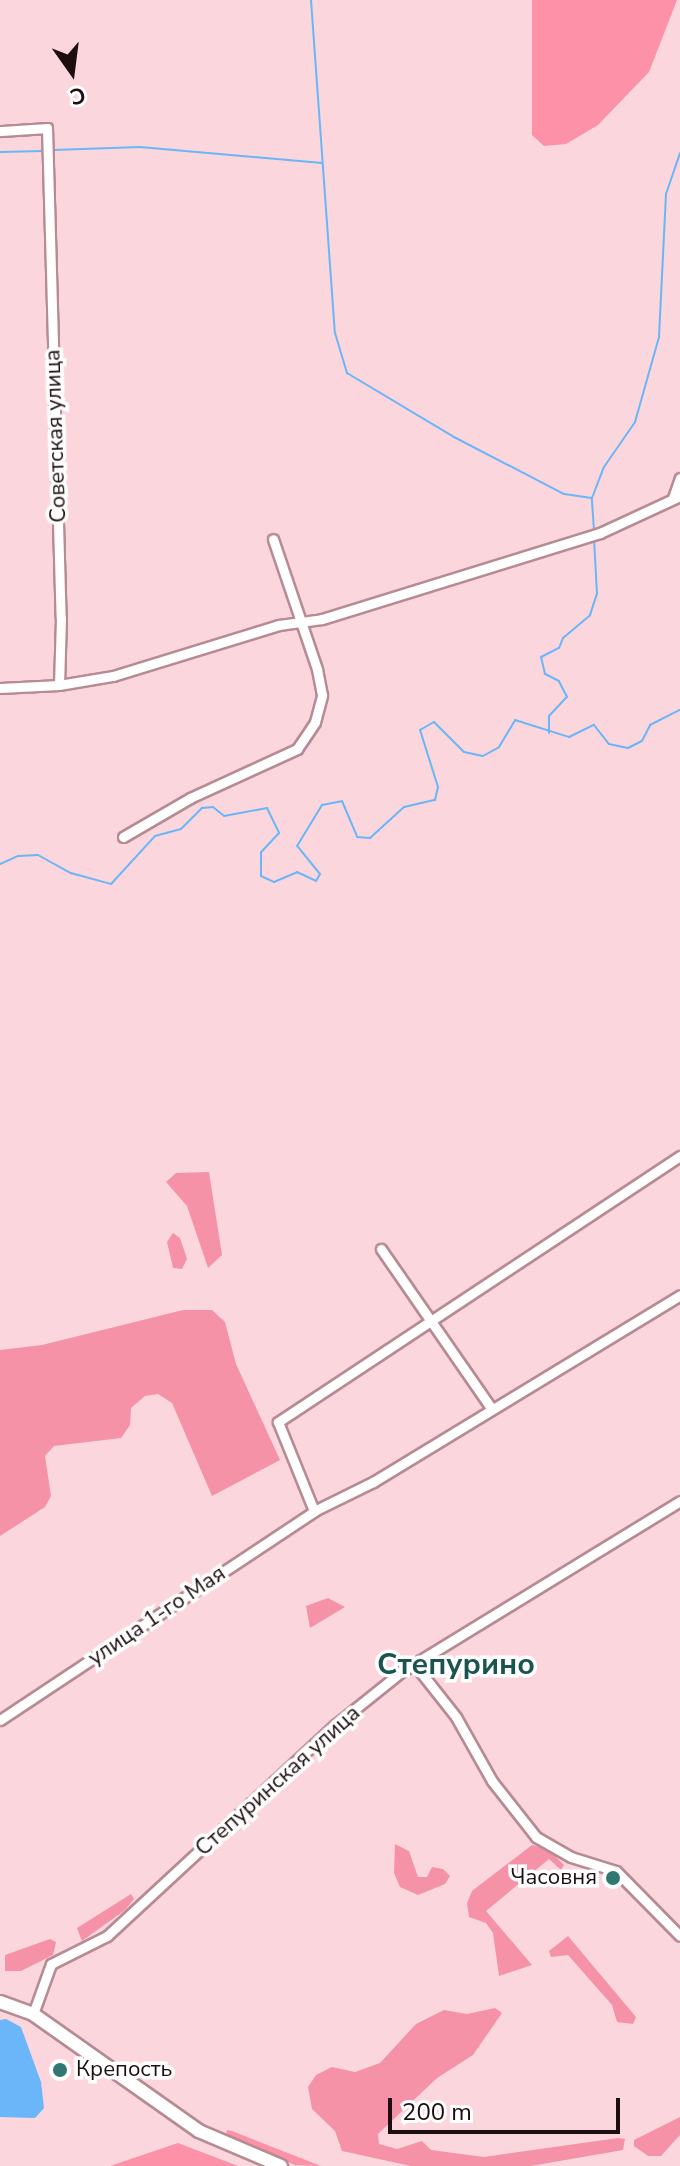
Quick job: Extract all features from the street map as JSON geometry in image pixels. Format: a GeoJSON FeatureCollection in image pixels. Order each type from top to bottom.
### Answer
{"type":"FeatureCollection","features":[{"type":"Feature","properties":{"kind":"street","name":"Советская улица"},"geometry":{"type":"LineString","coordinates":[[0,131],[47,128],[59,685]]}},
{"type":"Feature","properties":{"kind":"street"},"geometry":{"type":"LineString","coordinates":[[0,688],[59,685],[113,676],[600,533],[677,497],[680,478]]}},
{"type":"Feature","properties":{"kind":"street"},"geometry":{"type":"LineString","coordinates":[[123,837],[190,798],[297,749],[315,722],[322,695],[273,539]]}},
{"type":"Feature","properties":{"kind":"street"},"geometry":{"type":"LineString","coordinates":[[314,1511],[278,1422],[680,1156]]}},
{"type":"Feature","properties":{"kind":"street"},"geometry":{"type":"LineString","coordinates":[[381,1249],[429,1323],[491,1408]]}},
{"type":"Feature","properties":{"kind":"street","name":"улица 1-го Мая"},"geometry":{"type":"LineString","coordinates":[[0,1720],[314,1511],[373,1482],[680,1295]]}},
{"type":"Feature","properties":{"kind":"street","name":"Степуринская улица"},"geometry":{"type":"LineString","coordinates":[[33,2014],[51,1964],[107,1936],[335,1725],[415,1665],[680,1501]]}},
{"type":"Feature","properties":{"kind":"street"},"geometry":{"type":"LineString","coordinates":[[415,1665],[456,1717],[492,1781],[536,1837],[571,1857],[616,1871],[680,1936]]}},
{"type":"Feature","properties":{"kind":"street"},"geometry":{"type":"LineString","coordinates":[[0,2002],[33,2014],[199,2131],[281,2166]]}},
{"type":"Feature","properties":{"kind":"shaded area"},"geometry":{"type":"Polygon","coordinates":[[[532,0],[677,0],[649,72],[598,125],[566,144],[544,146],[532,135],[532,0]]]}},
{"type":"Feature","properties":{"kind":"shaded area"},"geometry":{"type":"Polygon","coordinates":[[[209,1172],[222,1255],[208,1268],[187,1206],[166,1182],[176,1173],[209,1172]]]}},
{"type":"Feature","properties":{"kind":"shaded area"},"geometry":{"type":"Polygon","coordinates":[[[173,1233],[180,1238],[187,1259],[182,1269],[173,1268],[167,1242],[173,1233]]]}},
{"type":"Feature","properties":{"kind":"shaded area"},"geometry":{"type":"Polygon","coordinates":[[[183,1310],[212,1310],[225,1322],[236,1364],[280,1460],[212,1496],[172,1403],[158,1394],[145,1396],[131,1408],[130,1425],[121,1438],[54,1446],[45,1456],[51,1496],[45,1507],[0,1536],[0,1350],[42,1345],[183,1310]]]}},
{"type":"Feature","properties":{"kind":"shaded area"},"geometry":{"type":"Polygon","coordinates":[[[328,1598],[345,1607],[310,1628],[306,1606],[328,1598]]]}},
{"type":"Feature","properties":{"kind":"shaded area"},"geometry":{"type":"Polygon","coordinates":[[[395,1844],[409,1851],[418,1877],[427,1877],[432,1867],[443,1869],[450,1876],[445,1884],[418,1895],[400,1887],[394,1873],[395,1844]]]}},
{"type":"Feature","properties":{"kind":"shaded area"},"geometry":{"type":"Polygon","coordinates":[[[532,1845],[548,1849],[564,1865],[561,1870],[549,1859],[486,1911],[532,1965],[499,1976],[493,1933],[486,1923],[469,1917],[467,1903],[472,1891],[532,1845]]]}},
{"type":"Feature","properties":{"kind":"shaded area"},"geometry":{"type":"Polygon","coordinates":[[[131,1894],[134,1899],[125,1910],[82,1941],[77,1928],[131,1894]]]}},
{"type":"Feature","properties":{"kind":"shaded area"},"geometry":{"type":"Polygon","coordinates":[[[568,1936],[636,2017],[633,2024],[617,2022],[612,2005],[568,1955],[551,1957],[549,1951],[568,1936]]]}},
{"type":"Feature","properties":{"kind":"shaded area"},"geometry":{"type":"Polygon","coordinates":[[[50,1939],[56,1942],[53,1955],[21,1971],[5,1971],[5,1955],[50,1939]]]}},
{"type":"Feature","properties":{"kind":"shaded area"},"geometry":{"type":"Polygon","coordinates":[[[495,2008],[502,2013],[473,2055],[437,2078],[378,2134],[379,2144],[397,2149],[422,2141],[431,2150],[484,2157],[618,2138],[625,2139],[623,2150],[531,2166],[411,2166],[342,2151],[335,2131],[312,2109],[308,2087],[316,2075],[332,2067],[355,2072],[380,2063],[416,2024],[444,2010],[467,2014],[495,2008]]]}},
{"type":"Feature","properties":{"kind":"shaded area"},"geometry":{"type":"Polygon","coordinates":[[[680,2117],[680,2135],[661,2156],[648,2156],[634,2146],[634,2140],[680,2117]]]}},
{"type":"Feature","properties":{"kind":"shaded area"},"geometry":{"type":"Polygon","coordinates":[[[227,2130],[321,2166],[295,2165],[226,2135],[227,2130]]]}},
{"type":"Feature","properties":{"kind":"shaded area"},"geometry":{"type":"Polygon","coordinates":[[[178,2143],[238,2166],[110,2166],[178,2143]]]}},
{"type":"Feature","properties":{"kind":"water"},"geometry":{"type":"Polygon","coordinates":[[[6,2019],[21,2027],[41,2082],[44,2108],[35,2118],[0,2117],[0,2020],[6,2019]]]}},
{"type":"Feature","properties":{"kind":"waterway"},"geometry":{"type":"LineString","coordinates":[[311,0],[335,333],[347,373],[454,437],[564,494],[592,498]]}},
{"type":"Feature","properties":{"kind":"waterway"},"geometry":{"type":"LineString","coordinates":[[53,150],[140,147],[322,163]]}},
{"type":"Feature","properties":{"kind":"waterway"},"geometry":{"type":"LineString","coordinates":[[0,152],[43,151]]}},
{"type":"Feature","properties":{"kind":"waterway"},"geometry":{"type":"LineString","coordinates":[[594,530],[592,498],[604,467],[635,422],[659,337],[666,194],[680,153]]}},
{"type":"Feature","properties":{"kind":"waterway"},"geometry":{"type":"LineString","coordinates":[[549,733],[549,716],[567,697],[559,681],[545,674],[541,657],[559,648],[563,638],[590,615],[597,594],[594,539]]}},
{"type":"Feature","properties":{"kind":"waterway"},"geometry":{"type":"LineString","coordinates":[[0,864],[18,856],[38,855],[71,873],[111,884],[155,836],[181,829],[202,808],[213,807],[224,816],[267,808],[279,833],[261,852],[261,876],[274,882],[297,872],[316,881],[320,874],[297,846],[322,805],[342,801],[357,837],[370,838],[404,807],[435,800],[438,787],[420,730],[434,722],[464,752],[483,756],[499,747],[515,720],[569,737],[594,725],[609,744],[628,748],[642,741],[650,725],[680,710]]}},
{"type":"Feature","properties":{"kind":"place","name":"Часовня"},"geometry":{"type":"Point","coordinates":[613,1878]}},
{"type":"Feature","properties":{"kind":"place","name":"Крепость"},"geometry":{"type":"Point","coordinates":[60,2070]}},
{"type":"Feature","properties":{"kind":"district","name":"Степурино"},"geometry":{"type":"Point","coordinates":[456,1665]}}]}
